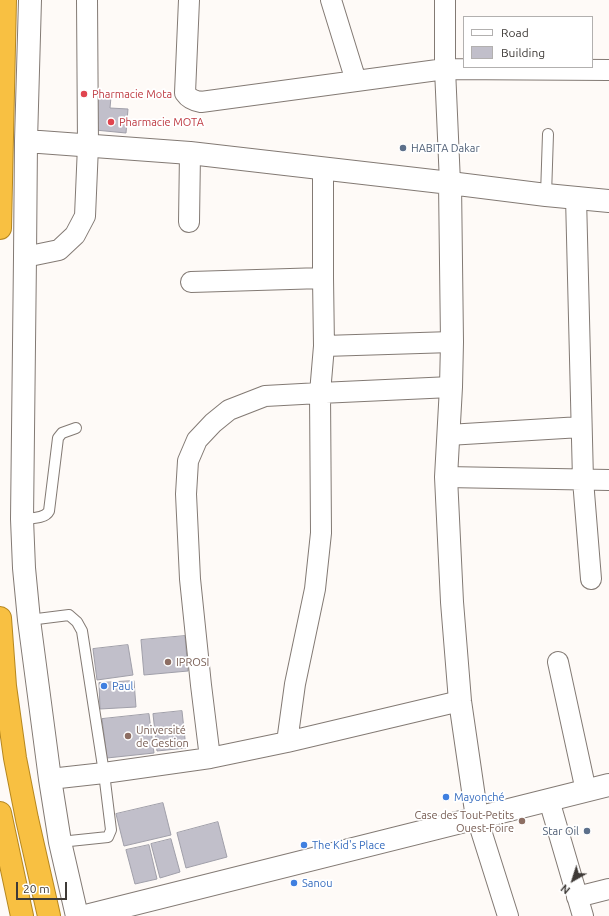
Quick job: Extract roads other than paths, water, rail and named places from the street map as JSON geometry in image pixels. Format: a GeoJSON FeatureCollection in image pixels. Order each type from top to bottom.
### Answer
{"type":"FeatureCollection","features":[{"type":"Feature","properties":{"kind":"highway"},"geometry":{"type":"LineString","coordinates":[[0,228],[5,0]]}},
{"type":"Feature","properties":{"kind":"highway"},"geometry":{"type":"LineString","coordinates":[[0,618],[4,686],[15,758],[49,916]]}},
{"type":"Feature","properties":{"kind":"highway"},"geometry":{"type":"LineString","coordinates":[[0,813],[19,913]]}},
{"type":"Feature","properties":{"kind":"street"},"geometry":{"type":"LineString","coordinates":[[30,0],[26,141],[22,519],[24,568],[29,620],[50,779],[60,842],[77,916]]}},
{"type":"Feature","properties":{"kind":"street"},"geometry":{"type":"LineString","coordinates":[[25,257],[59,250],[75,235],[85,216],[88,146],[87,0]]}},
{"type":"Feature","properties":{"kind":"street"},"geometry":{"type":"LineString","coordinates":[[189,0],[185,93],[188,98],[201,102],[446,69],[609,70]]}},
{"type":"Feature","properties":{"kind":"street"},"geometry":{"type":"LineString","coordinates":[[331,0],[356,81]]}},
{"type":"Feature","properties":{"kind":"street"},"geometry":{"type":"LineString","coordinates":[[445,0],[450,183],[452,342],[446,478],[452,594],[460,701],[476,818],[508,916]]}},
{"type":"Feature","properties":{"kind":"street"},"geometry":{"type":"LineString","coordinates":[[26,141],[190,154],[609,201]]}},
{"type":"Feature","properties":{"kind":"street"},"geometry":{"type":"LineString","coordinates":[[189,222],[190,154]]}},
{"type":"Feature","properties":{"kind":"street"},"geometry":{"type":"LineString","coordinates":[[287,742],[295,684],[315,589],[321,533],[320,394],[324,346],[323,169]]}},
{"type":"Feature","properties":{"kind":"street"},"geometry":{"type":"LineString","coordinates":[[576,197],[583,480],[591,579]]}},
{"type":"Feature","properties":{"kind":"street"},"geometry":{"type":"LineString","coordinates":[[191,282],[323,278]]}},
{"type":"Feature","properties":{"kind":"street"},"geometry":{"type":"LineString","coordinates":[[324,346],[452,342]]}},
{"type":"Feature","properties":{"kind":"street"},"geometry":{"type":"LineString","coordinates":[[210,758],[200,685],[190,579],[186,494],[188,461],[197,440],[213,423],[229,410],[265,396],[451,387]]}},
{"type":"Feature","properties":{"kind":"street"},"geometry":{"type":"LineString","coordinates":[[448,436],[581,427]]}},
{"type":"Feature","properties":{"kind":"street"},"geometry":{"type":"LineString","coordinates":[[446,478],[609,480]]}},
{"type":"Feature","properties":{"kind":"street"},"geometry":{"type":"LineString","coordinates":[[558,662],[586,791]]}},
{"type":"Feature","properties":{"kind":"street"},"geometry":{"type":"LineString","coordinates":[[50,779],[210,758],[287,742],[460,701]]}},
{"type":"Feature","properties":{"kind":"street"},"geometry":{"type":"LineString","coordinates":[[86,916],[609,785]]}},
{"type":"Feature","properties":{"kind":"street"},"geometry":{"type":"LineString","coordinates":[[549,800],[580,907],[609,889]]}},
{"type":"Feature","properties":{"kind":"lane"},"geometry":{"type":"LineString","coordinates":[[546,195],[548,134]]}},
{"type":"Feature","properties":{"kind":"lane"},"geometry":{"type":"LineString","coordinates":[[22,519],[43,517],[47,514],[49,510],[58,438],[62,433],[76,428]]}},
{"type":"Feature","properties":{"kind":"lane"},"geometry":{"type":"LineString","coordinates":[[29,620],[69,615],[77,622],[82,631],[112,830],[108,837],[60,842]]}},
{"type":"Feature","properties":{"kind":"place","name":"Pharmacie Mota"},"geometry":{"type":"Point","coordinates":[84,94]}},
{"type":"Feature","properties":{"kind":"place","name":"Pharmacie MOTA"},"geometry":{"type":"Point","coordinates":[111,122]}},
{"type":"Feature","properties":{"kind":"place","name":"HABITA Dakar"},"geometry":{"type":"Point","coordinates":[403,148]}},
{"type":"Feature","properties":{"kind":"place","name":"IPROSI"},"geometry":{"type":"Point","coordinates":[168,662]}},
{"type":"Feature","properties":{"kind":"place","name":"Paul"},"geometry":{"type":"Point","coordinates":[104,686]}},
{"type":"Feature","properties":{"kind":"place","name":"Université de Gestion"},"geometry":{"type":"Point","coordinates":[128,736]}},
{"type":"Feature","properties":{"kind":"place","name":"Mayonché"},"geometry":{"type":"Point","coordinates":[446,797]}},
{"type":"Feature","properties":{"kind":"place","name":"Case des Tout-Petits Ouest-Foire"},"geometry":{"type":"Point","coordinates":[522,821]}},
{"type":"Feature","properties":{"kind":"place","name":"Star Oil"},"geometry":{"type":"Point","coordinates":[587,831]}},
{"type":"Feature","properties":{"kind":"place","name":"The Kid's Place"},"geometry":{"type":"Point","coordinates":[304,845]}},
{"type":"Feature","properties":{"kind":"place","name":"Sanou"},"geometry":{"type":"Point","coordinates":[294,883]}}]}
